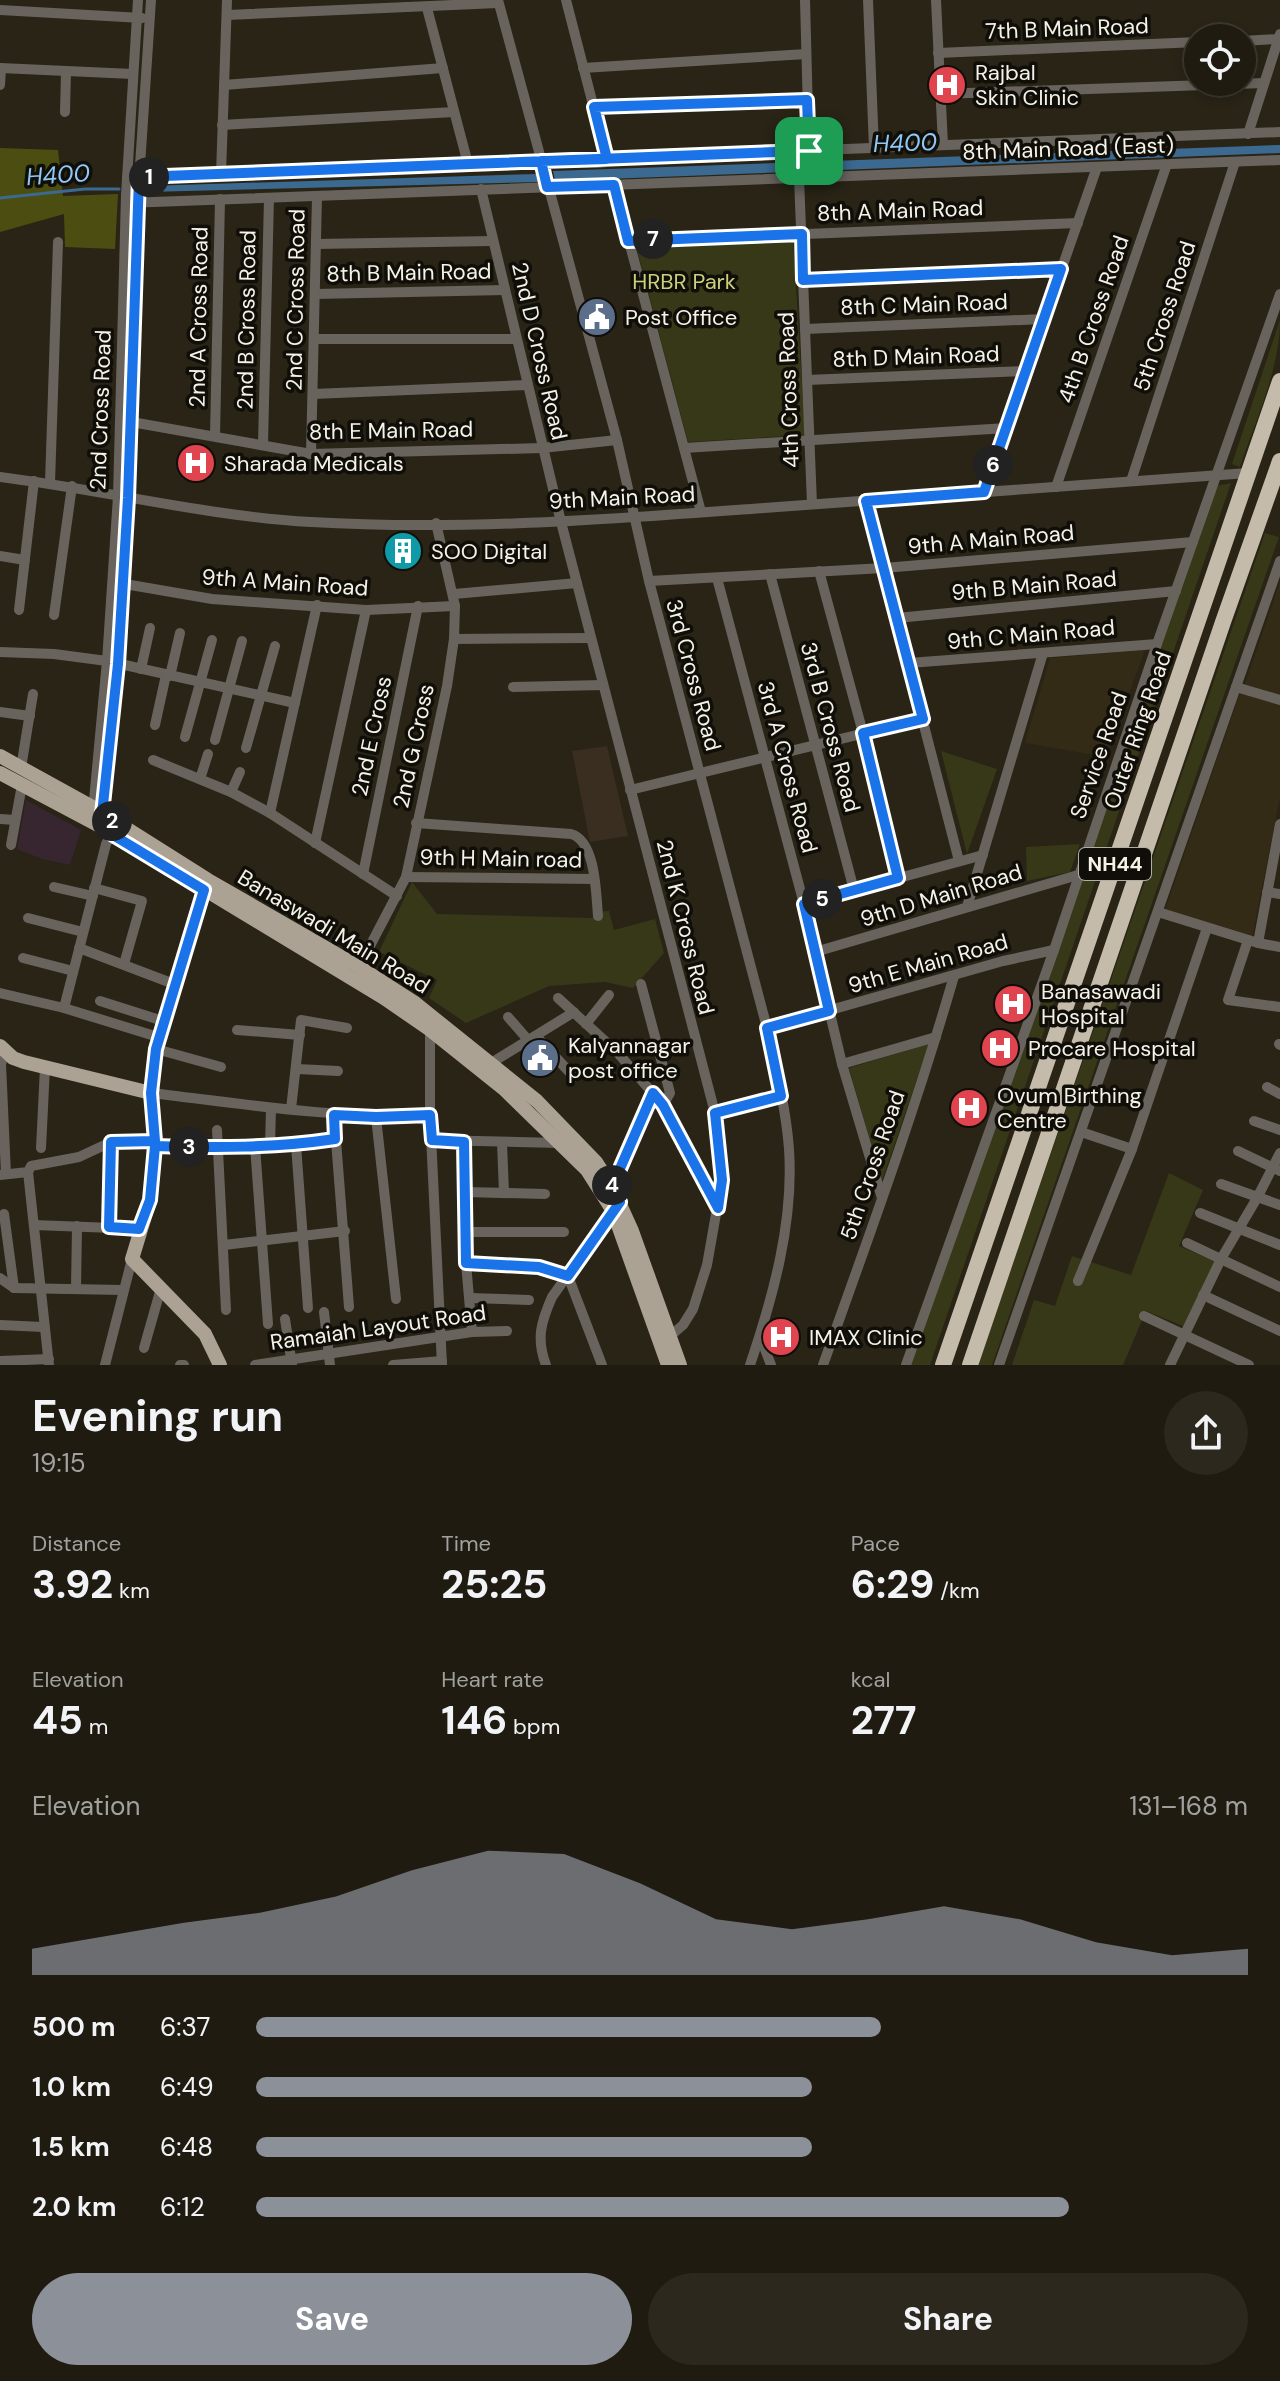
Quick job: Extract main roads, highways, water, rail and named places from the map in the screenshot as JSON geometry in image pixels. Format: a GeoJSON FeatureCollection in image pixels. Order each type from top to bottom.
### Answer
{"type":"FeatureCollection","features":[{"type":"Feature","properties":{"kind":"highway","name":"Outer Ring Road"},"geometry":{"type":"LineString","coordinates":[[943,1365],[1279,381]]}},
{"type":"Feature","properties":{"kind":"highway","name":"Outer Ring Road"},"geometry":{"type":"LineString","coordinates":[[970,1365],[1217,637],[1276,485],[1280,461]]}},
{"type":"Feature","properties":{"kind":"main road","name":"Banaswadi Main Road"},"geometry":{"type":"LineString","coordinates":[[0,756],[204,890],[432,1024],[491,1063],[537,1101],[596,1162],[612,1187],[669,1364]]}},
{"type":"Feature","properties":{"kind":"main road","name":"Banaswadi Main Road"},"geometry":{"type":"LineString","coordinates":[[0,773],[96,817]]}},
{"type":"Feature","properties":{"kind":"main road","name":"Banaswadi Main Road"},"geometry":{"type":"LineString","coordinates":[[114,829],[359,967],[415,1003],[432,1024],[587,1170],[616,1206],[669,1337],[669,1364]]}},
{"type":"Feature","properties":{"kind":"main road"},"geometry":{"type":"LineString","coordinates":[[2,1049],[24,1062],[151,1093],[155,1143],[150,1200],[132,1259],[205,1334],[220,1365]]}},
{"type":"Feature","properties":{"kind":"water"},"geometry":{"type":"Polygon","coordinates":[[[1280,145],[1280,153],[555,181],[553,171],[1280,145]]]}},
{"type":"Feature","properties":{"kind":"water"},"geometry":{"type":"Polygon","coordinates":[[[536,174],[538,182],[147,192],[146,186],[536,174]]]}},
{"type":"Feature","properties":{"kind":"waterway","name":"H400"},"geometry":{"type":"LineString","coordinates":[[0,198],[85,189],[119,189]]}},
{"type":"Feature","properties":{"kind":"place","name":"Rajbal Skin Clinic"},"geometry":{"type":"Point","coordinates":[947,85]}},
{"type":"Feature","properties":{"kind":"place","name":"Post Office"},"geometry":{"type":"Point","coordinates":[597,317]}},
{"type":"Feature","properties":{"kind":"place","name":"Sharada Medicals"},"geometry":{"type":"Point","coordinates":[196,463]}},
{"type":"Feature","properties":{"kind":"place","name":"SOO Digital"},"geometry":{"type":"Point","coordinates":[403,551]}},
{"type":"Feature","properties":{"kind":"place","name":"Banasawadi Hospital"},"geometry":{"type":"Point","coordinates":[1013,1004]}},
{"type":"Feature","properties":{"kind":"place","name":"Procare Hospital"},"geometry":{"type":"Point","coordinates":[1000,1048]}},
{"type":"Feature","properties":{"kind":"place","name":"Kalyannagar post office"},"geometry":{"type":"Point","coordinates":[540,1058]}},
{"type":"Feature","properties":{"kind":"place","name":"Ovum Birthing Centre"},"geometry":{"type":"Point","coordinates":[969,1108]}},
{"type":"Feature","properties":{"kind":"place","name":"IMAX Clinic"},"geometry":{"type":"Point","coordinates":[781,1337]}},
{"type":"Feature","properties":{"kind":"park label","name":"HRBR Park"},"geometry":{"type":"Point","coordinates":[684,281]}}]}
